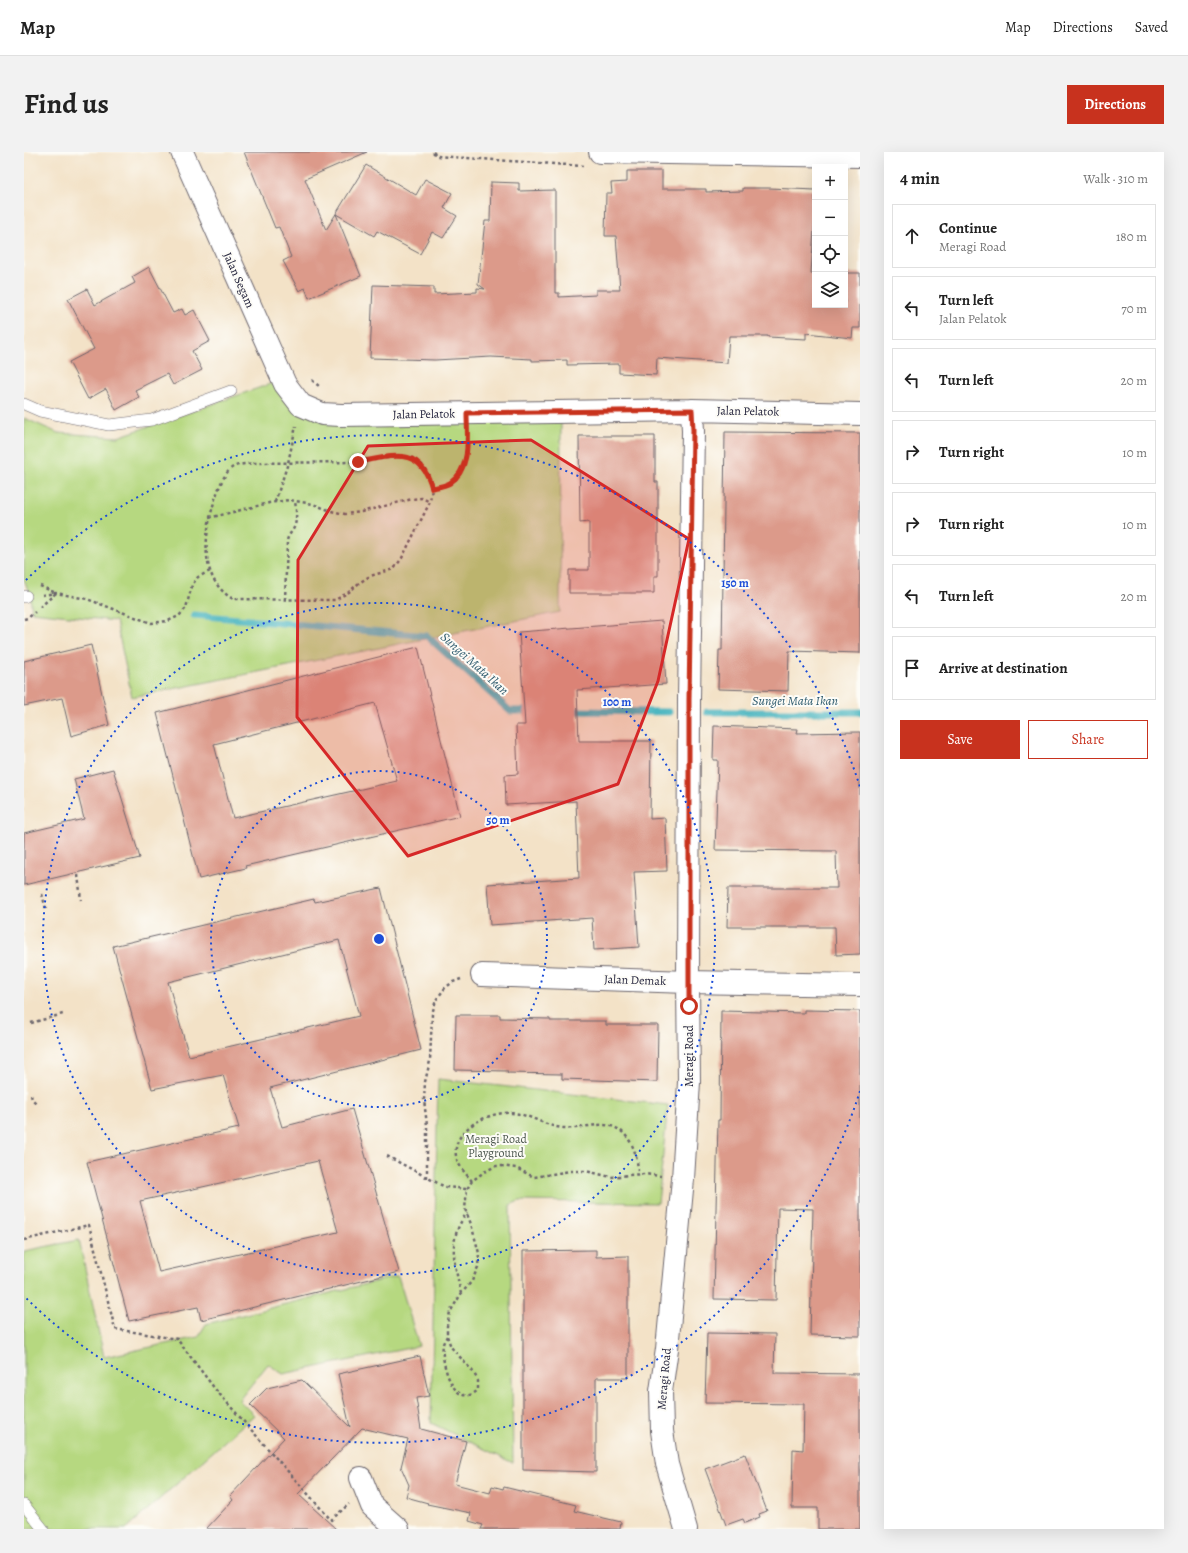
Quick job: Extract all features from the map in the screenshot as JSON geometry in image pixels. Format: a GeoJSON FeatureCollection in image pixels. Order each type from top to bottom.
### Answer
{"type":"FeatureCollection","features":[{"type":"Feature","properties":{"kind":"street","name":"Jalan Segam"},"geometry":{"type":"LineString","coordinates":[[182,152],[285,384],[301,406]]}},
{"type":"Feature","properties":{"kind":"street"},"geometry":{"type":"LineString","coordinates":[[600,152],[860,156]]}},
{"type":"Feature","properties":{"kind":"street","name":"Jalan Pelatok"},"geometry":{"type":"LineString","coordinates":[[301,406],[322,414],[341,415],[692,410],[860,414]]}},
{"type":"Feature","properties":{"kind":"street","name":"Meragi Road"},"geometry":{"type":"LineString","coordinates":[[686,1529],[667,1464],[662,1431],[661,1391],[667,1349],[683,1179],[690,1082],[688,982],[692,410]]}},
{"type":"Feature","properties":{"kind":"street","name":"Jalan Demak"},"geometry":{"type":"LineString","coordinates":[[482,975],[688,982],[860,985]]}},
{"type":"Feature","properties":{"kind":"street"},"geometry":{"type":"LineString","coordinates":[[361,1478],[372,1506],[398,1529]]}},
{"type":"Feature","properties":{"kind":"lane"},"geometry":{"type":"LineString","coordinates":[[24,404],[40,411],[109,425],[152,420],[231,391]]}},
{"type":"Feature","properties":{"kind":"lane"},"geometry":{"type":"LineString","coordinates":[[24,1505],[43,1529]]}},
{"type":"Feature","properties":{"kind":"path"},"geometry":{"type":"LineString","coordinates":[[309,377],[320,388]]}},
{"type":"Feature","properties":{"kind":"path"},"geometry":{"type":"LineString","coordinates":[[275,502],[288,463],[301,406]]}},
{"type":"Feature","properties":{"kind":"path"},"geometry":{"type":"LineString","coordinates":[[432,488],[448,484],[459,476],[464,463],[467,445],[467,413]]}},
{"type":"Feature","properties":{"kind":"path"},"geometry":{"type":"LineString","coordinates":[[398,456],[412,458],[422,465],[428,475],[432,488],[430,502],[402,558],[394,569],[370,576],[349,592],[335,600],[233,599],[223,593],[216,584],[210,571],[206,546],[209,518],[219,486],[224,477],[232,468],[238,465],[254,463],[358,462],[398,456]]}},
{"type":"Feature","properties":{"kind":"path"},"geometry":{"type":"LineString","coordinates":[[209,518],[289,500],[313,504],[331,511],[345,514],[361,512],[412,499],[422,498],[430,502]]}},
{"type":"Feature","properties":{"kind":"path"},"geometry":{"type":"LineString","coordinates":[[285,600],[287,537],[295,526],[296,501]]}},
{"type":"Feature","properties":{"kind":"path"},"geometry":{"type":"LineString","coordinates":[[25,596],[56,593],[87,599],[152,623],[168,621],[179,616],[186,608],[192,584],[198,577],[210,571]]}},
{"type":"Feature","properties":{"kind":"path"},"geometry":{"type":"LineString","coordinates":[[78,875],[81,900]]}},
{"type":"Feature","properties":{"kind":"path"},"geometry":{"type":"LineString","coordinates":[[42,894],[46,909]]}},
{"type":"Feature","properties":{"kind":"path"},"geometry":{"type":"LineString","coordinates":[[428,1178],[427,1125],[424,1100],[425,1082],[430,1062],[432,1014],[436,1000],[445,988],[453,982],[482,975]]}},
{"type":"Feature","properties":{"kind":"path"},"geometry":{"type":"LineString","coordinates":[[31,1023],[63,1014]]}},
{"type":"Feature","properties":{"kind":"path"},"geometry":{"type":"LineString","coordinates":[[31,1095],[32,1099],[37,1104]]}},
{"type":"Feature","properties":{"kind":"path"},"geometry":{"type":"LineString","coordinates":[[472,1181],[460,1167],[456,1157],[458,1141],[463,1133],[478,1122],[497,1114],[504,1113],[520,1114],[555,1127],[564,1128],[602,1124],[615,1128],[625,1135],[633,1148],[638,1160],[638,1174]]}},
{"type":"Feature","properties":{"kind":"path"},"geometry":{"type":"LineString","coordinates":[[388,1156],[445,1187],[468,1189]]}},
{"type":"Feature","properties":{"kind":"path"},"geometry":{"type":"LineString","coordinates":[[448,1336],[444,1343],[443,1353],[445,1366],[450,1381],[458,1392],[465,1396],[473,1394],[478,1390],[478,1382],[474,1373],[451,1347],[447,1326],[450,1312],[461,1294],[472,1281],[478,1267],[480,1253],[465,1204],[468,1189],[472,1181],[478,1175],[496,1166],[501,1166],[516,1168],[534,1177],[570,1171],[586,1171],[611,1177],[638,1174],[683,1179]]}},
{"type":"Feature","properties":{"kind":"path"},"geometry":{"type":"LineString","coordinates":[[461,1294],[453,1249],[461,1220],[467,1213]]}},
{"type":"Feature","properties":{"kind":"path"},"geometry":{"type":"LineString","coordinates":[[24,1240],[89,1225],[115,1328],[177,1339],[215,1389],[331,1520],[341,1510]]}},
{"type":"Feature","properties":{"kind":"highlighted area"},"geometry":{"type":"Polygon","coordinates":[[[531,440],[689,539],[658,681],[618,784],[408,856],[297,717],[298,560],[368,446],[531,440]]]}},
{"type":"Feature","properties":{"kind":"green space"},"geometry":{"type":"Polygon","coordinates":[[[273,383],[301,409],[561,418],[560,612],[132,697],[116,621],[32,612],[30,596],[24,579],[24,418],[58,433],[118,437],[273,383]]]}},
{"type":"Feature","properties":{"kind":"green space","name":"Meragi Road Playground"},"geometry":{"type":"Polygon","coordinates":[[[438,1079],[668,1105],[658,1203],[519,1201],[510,1205],[513,1463],[431,1423],[438,1079]]]}},
{"type":"Feature","properties":{"kind":"green space"},"geometry":{"type":"Polygon","coordinates":[[[79,1240],[104,1357],[198,1337],[206,1324],[398,1276],[419,1346],[283,1374],[268,1364],[239,1400],[254,1415],[126,1529],[24,1529],[24,1251],[79,1240]]]}},
{"type":"Feature","properties":{"kind":"building"},"geometry":{"type":"Polygon","coordinates":[[[244,152],[367,152],[305,179],[326,230],[366,165],[416,195],[425,179],[452,193],[444,208],[457,216],[443,238],[432,232],[420,254],[377,231],[374,236],[336,214],[361,276],[309,298],[305,288],[299,291],[283,261],[291,257],[279,227],[275,228],[244,152]]]}},
{"type":"Feature","properties":{"kind":"building"},"geometry":{"type":"Polygon","coordinates":[[[627,171],[662,171],[662,189],[706,189],[706,192],[743,191],[743,188],[812,190],[812,308],[848,308],[848,273],[860,273],[860,328],[853,328],[852,338],[806,333],[806,339],[768,336],[729,336],[727,363],[657,358],[656,375],[619,373],[619,364],[567,365],[567,360],[532,361],[532,359],[491,357],[435,360],[370,358],[373,285],[434,287],[434,294],[477,292],[477,288],[485,289],[478,284],[485,221],[490,221],[491,182],[519,183],[519,191],[555,190],[555,293],[559,293],[559,297],[596,295],[596,290],[620,290],[616,236],[605,236],[606,193],[612,193],[611,183],[627,182],[627,171]]]}},
{"type":"Feature","properties":{"kind":"building"},"geometry":{"type":"Polygon","coordinates":[[[149,267],[173,313],[182,309],[185,315],[194,310],[210,341],[192,351],[202,370],[173,385],[167,374],[135,390],[139,397],[116,410],[106,389],[88,399],[69,362],[94,349],[68,299],[87,289],[95,305],[135,283],[132,277],[149,267]]]}},
{"type":"Feature","properties":{"kind":"building"},"geometry":{"type":"Polygon","coordinates":[[[725,432],[860,433],[860,653],[789,651],[788,691],[718,689],[719,650],[722,650],[725,432]]]}},
{"type":"Feature","properties":{"kind":"building"},"geometry":{"type":"Polygon","coordinates":[[[579,436],[655,436],[655,482],[658,482],[658,576],[654,576],[654,593],[569,593],[569,570],[589,570],[589,522],[580,523],[579,436]]]}},
{"type":"Feature","properties":{"kind":"building"},"geometry":{"type":"Polygon","coordinates":[[[662,621],[666,684],[577,690],[579,741],[651,741],[650,819],[665,818],[667,871],[634,872],[639,947],[594,950],[592,918],[490,925],[487,884],[579,878],[576,801],[506,805],[505,775],[518,774],[516,725],[525,725],[519,632],[662,621]]]}},
{"type":"Feature","properties":{"kind":"building"},"geometry":{"type":"Polygon","coordinates":[[[91,645],[109,725],[71,736],[62,698],[24,706],[24,661],[91,645]]]}},
{"type":"Feature","properties":{"kind":"building"},"geometry":{"type":"Polygon","coordinates":[[[418,647],[460,816],[245,866],[246,868],[199,879],[157,713],[418,647]],[[375,703],[214,744],[233,818],[397,781],[375,703]]]}},
{"type":"Feature","properties":{"kind":"building"},"geometry":{"type":"Polygon","coordinates":[[[714,726],[798,729],[797,733],[860,732],[860,954],[836,955],[835,927],[727,927],[728,888],[837,888],[836,851],[715,850],[718,760],[713,760],[714,726]]]}},
{"type":"Feature","properties":{"kind":"building"},"geometry":{"type":"Polygon","coordinates":[[[113,769],[140,858],[24,885],[24,833],[84,819],[74,779],[113,769]]]}},
{"type":"Feature","properties":{"kind":"building"},"geometry":{"type":"Polygon","coordinates":[[[381,888],[421,1050],[270,1088],[282,1127],[352,1109],[399,1272],[201,1320],[198,1307],[129,1321],[87,1162],[239,1128],[223,1075],[152,1089],[113,946],[314,899],[315,902],[381,888]],[[339,940],[168,982],[189,1056],[359,1016],[339,940]],[[318,1161],[140,1201],[159,1272],[338,1232],[318,1161]]]}},
{"type":"Feature","properties":{"kind":"building"},"geometry":{"type":"Polygon","coordinates":[[[804,1010],[860,1011],[860,1336],[810,1335],[813,1209],[778,1208],[776,1300],[714,1299],[718,1120],[720,1120],[721,1011],[804,1013],[804,1010]]]}},
{"type":"Feature","properties":{"kind":"building"},"geometry":{"type":"Polygon","coordinates":[[[456,1015],[500,1015],[500,1018],[550,1019],[550,1021],[606,1021],[606,1025],[658,1025],[657,1082],[562,1079],[562,1074],[455,1070],[456,1015]]]}},
{"type":"Feature","properties":{"kind":"building"},"geometry":{"type":"Polygon","coordinates":[[[596,1250],[596,1257],[628,1256],[628,1378],[596,1378],[596,1472],[523,1470],[523,1251],[596,1250]]]}},
{"type":"Feature","properties":{"kind":"building"},"geometry":{"type":"Polygon","coordinates":[[[707,1333],[775,1334],[774,1373],[860,1374],[860,1529],[818,1529],[818,1508],[792,1508],[793,1449],[803,1450],[804,1404],[705,1403],[707,1333]]]}},
{"type":"Feature","properties":{"kind":"building"},"geometry":{"type":"Polygon","coordinates":[[[420,1356],[429,1396],[416,1398],[421,1429],[466,1441],[455,1484],[490,1493],[492,1486],[503,1489],[504,1487],[576,1505],[574,1511],[621,1522],[620,1529],[481,1529],[483,1525],[469,1521],[471,1513],[427,1504],[428,1503],[406,1497],[409,1485],[401,1467],[408,1439],[362,1428],[298,1494],[336,1529],[206,1529],[233,1500],[230,1496],[284,1438],[250,1405],[267,1388],[302,1380],[350,1427],[338,1374],[420,1356]]]}},
{"type":"Feature","properties":{"kind":"building"},"geometry":{"type":"Polygon","coordinates":[[[745,1454],[767,1511],[759,1514],[760,1517],[745,1523],[743,1519],[726,1525],[705,1469],[745,1454]]]}},
{"type":"Feature","properties":{"kind":"waterway","name":"Sungei Mata Ikan"},"geometry":{"type":"LineString","coordinates":[[194,615],[427,636],[510,711],[534,711]]}},
{"type":"Feature","properties":{"kind":"waterway","name":"Sungei Mata Ikan"},"geometry":{"type":"LineString","coordinates":[[568,711],[669,712]]}},
{"type":"Feature","properties":{"kind":"waterway","name":"Sungei Mata Ikan"},"geometry":{"type":"LineString","coordinates":[[707,712],[860,712]]}},
{"type":"Feature","properties":{"kind":"route"},"geometry":{"type":"LineString","coordinates":[[358,462],[398,456],[412,458],[422,465],[428,475],[432,488],[448,484],[459,476],[464,463],[467,445],[467,413],[692,410],[693,430],[689,700],[689,1006]]}}]}
